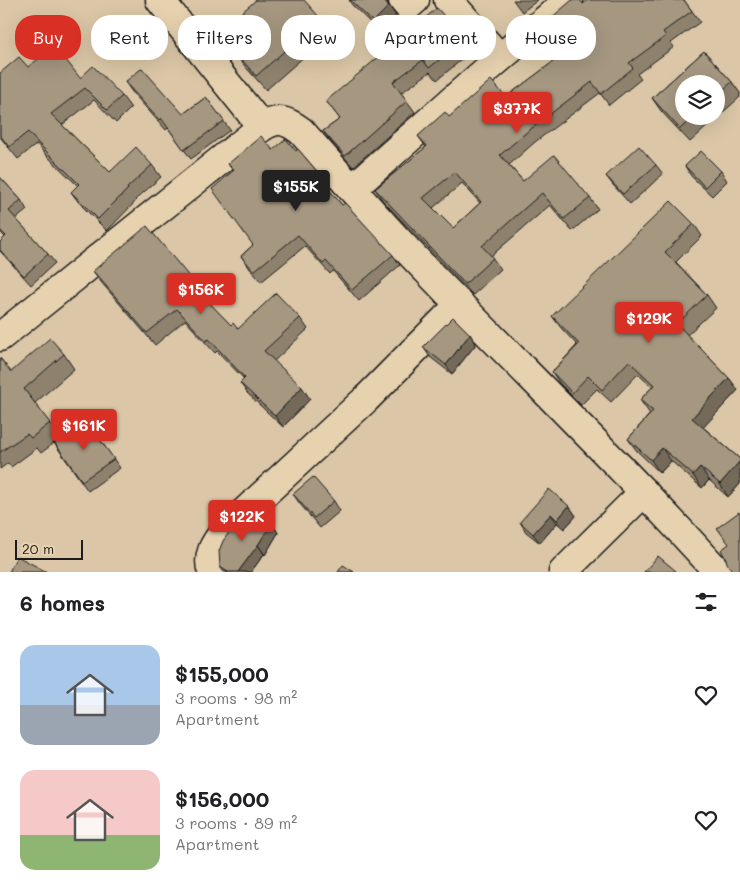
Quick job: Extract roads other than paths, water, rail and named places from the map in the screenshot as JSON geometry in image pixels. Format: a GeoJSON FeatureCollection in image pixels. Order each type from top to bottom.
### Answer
{"type":"FeatureCollection","features":[{"type":"Feature","properties":{"kind":"street"},"geometry":{"type":"LineString","coordinates":[[160,0],[262,127]]}},
{"type":"Feature","properties":{"kind":"street"},"geometry":{"type":"LineString","coordinates":[[448,0],[500,58]]}},
{"type":"Feature","properties":{"kind":"street"},"geometry":{"type":"LineString","coordinates":[[352,189],[500,58],[569,0]]}},
{"type":"Feature","properties":{"kind":"street"},"geometry":{"type":"LineString","coordinates":[[0,337],[262,127],[271,122],[282,121],[292,124],[301,131],[408,252],[644,492],[718,572]]}},
{"type":"Feature","properties":{"kind":"street"},"geometry":{"type":"LineString","coordinates":[[212,572],[209,558],[215,543],[225,530],[366,399],[460,304]]}},
{"type":"Feature","properties":{"kind":"street"},"geometry":{"type":"LineString","coordinates":[[562,572],[644,492]]}}]}
